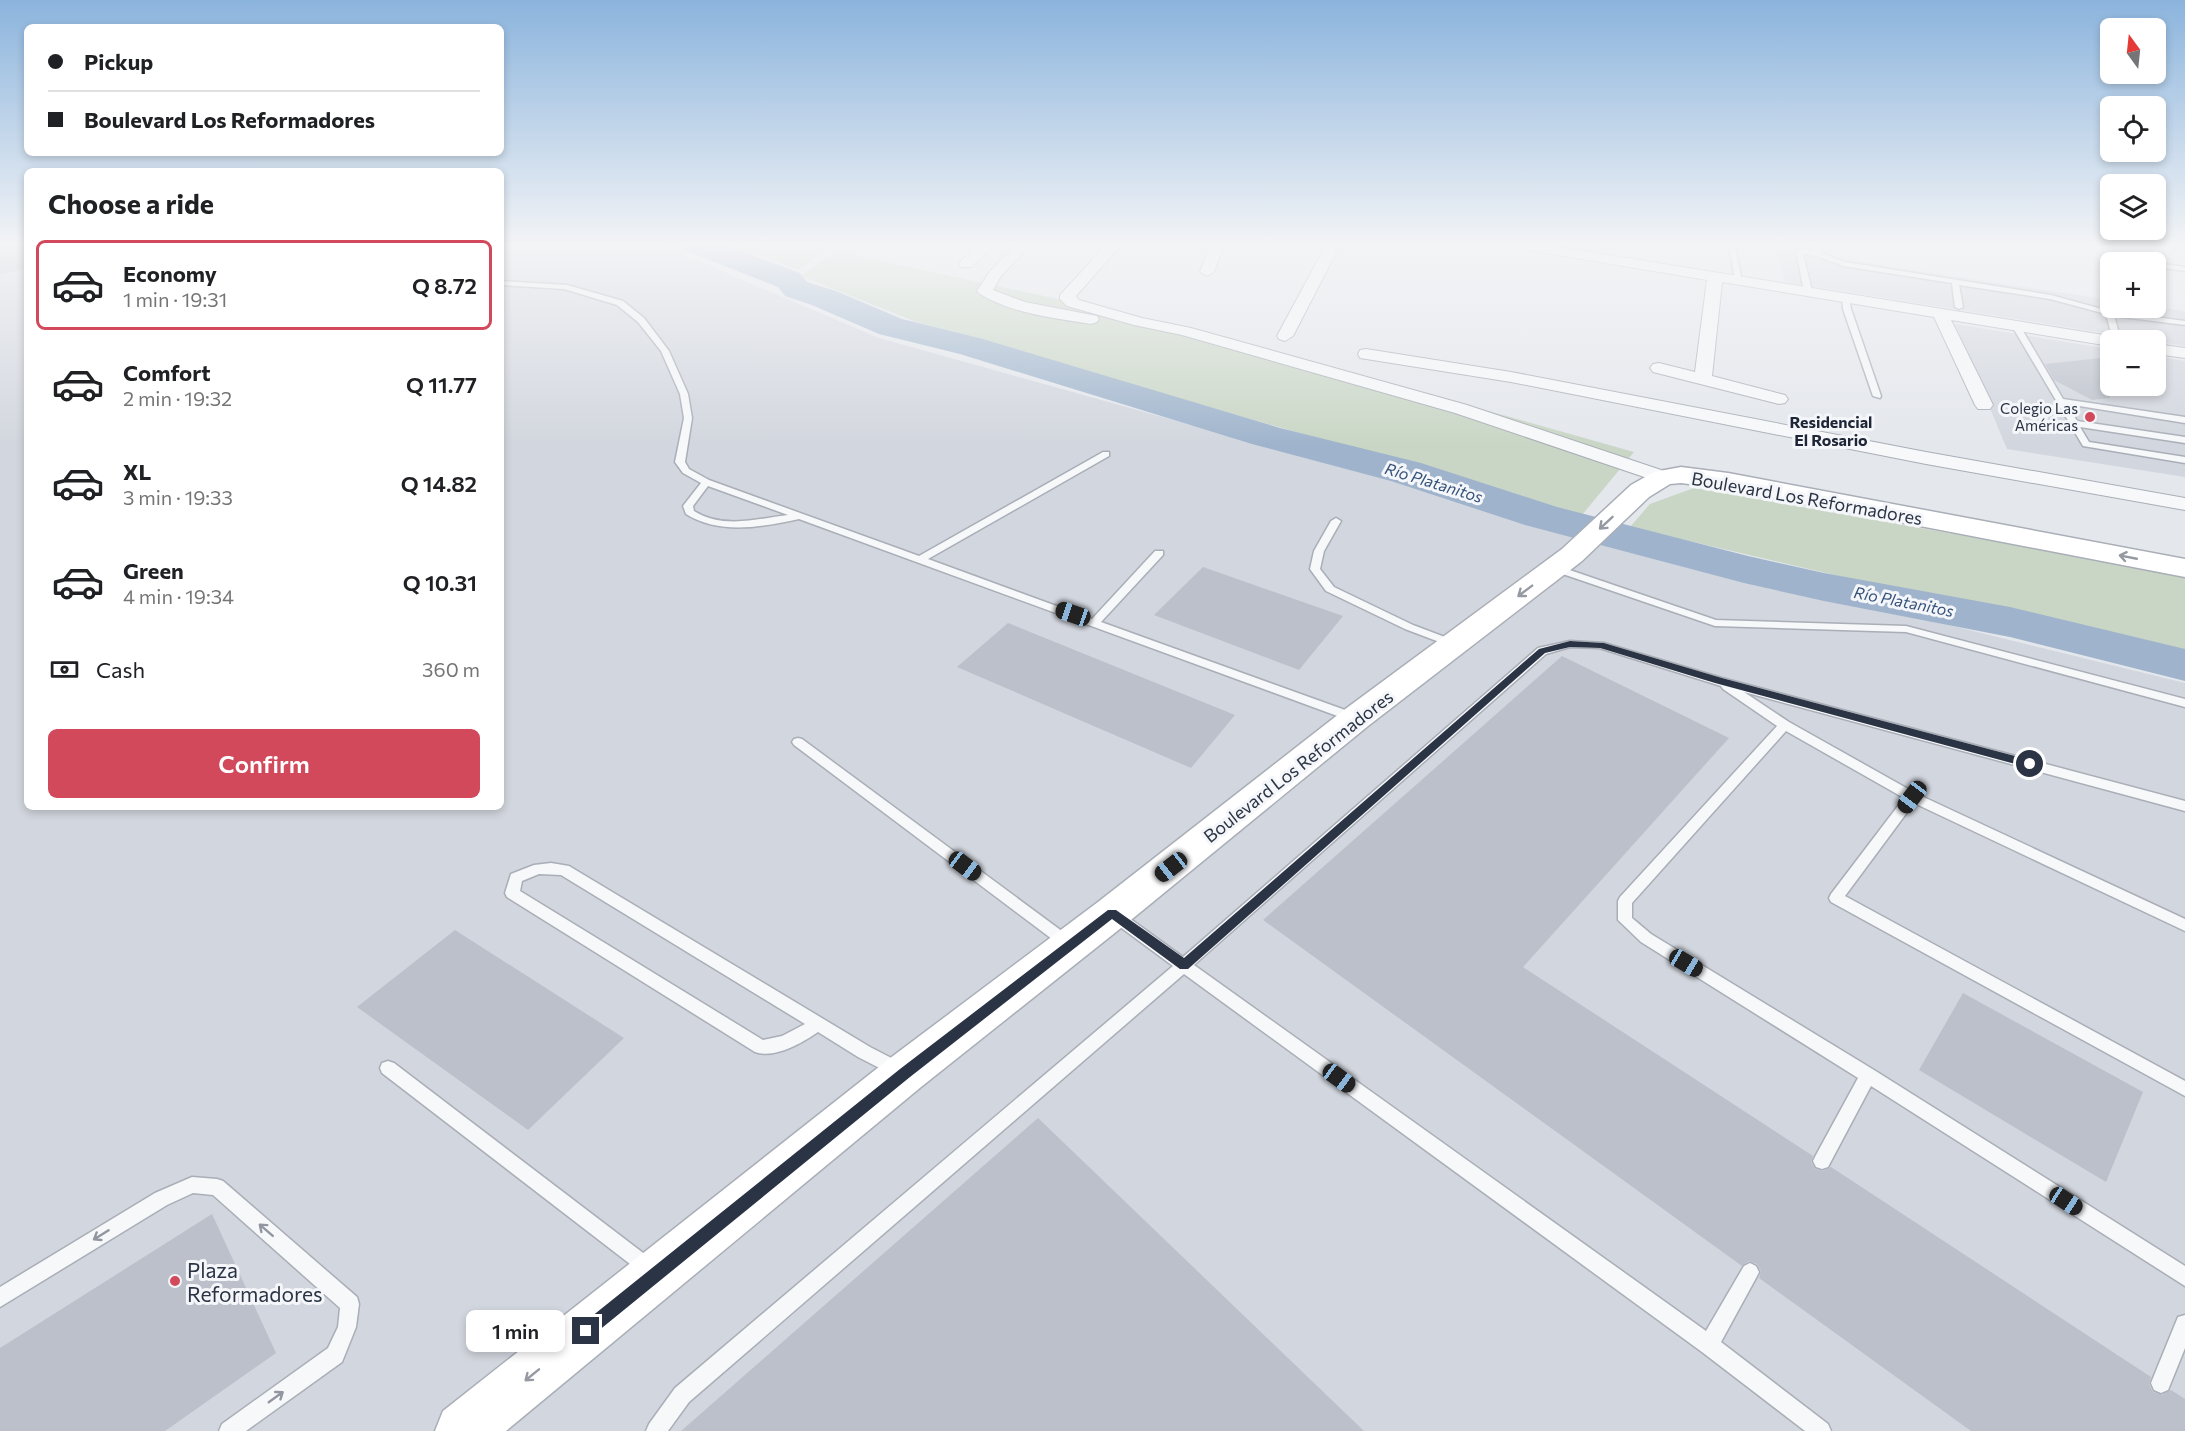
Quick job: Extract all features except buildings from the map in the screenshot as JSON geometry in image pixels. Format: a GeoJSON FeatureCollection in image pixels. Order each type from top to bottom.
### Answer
{"type":"FeatureCollection","features":[{"type":"Feature","properties":{"kind":"main road","name":"Boulevard Los Reformadores"},"geometry":{"type":"LineString","coordinates":[[463,1431],[905,1073],[1071,946],[1356,718],[1563,562],[1640,492],[1663,477],[1681,475],[1728,481],[2185,568]]}},
{"type":"Feature","properties":{"kind":"street"},"geometry":{"type":"LineString","coordinates":[[1047,312],[1094,320],[1140,322]]}},
{"type":"Feature","properties":{"kind":"street"},"geometry":{"type":"LineString","coordinates":[[1104,312],[1185,331],[1461,410],[1663,477]]}},
{"type":"Feature","properties":{"kind":"street"},"geometry":{"type":"LineString","coordinates":[[1285,336],[1298,312]]}},
{"type":"Feature","properties":{"kind":"street"},"geometry":{"type":"LineString","coordinates":[[1703,379],[1711,312]]}},
{"type":"Feature","properties":{"kind":"street"},"geometry":{"type":"LineString","coordinates":[[1927,312],[2016,326],[2100,336]]}},
{"type":"Feature","properties":{"kind":"street"},"geometry":{"type":"LineString","coordinates":[[1940,314],[1984,405]]}},
{"type":"Feature","properties":{"kind":"street"},"geometry":{"type":"LineString","coordinates":[[2166,350],[2185,353]]}},
{"type":"Feature","properties":{"kind":"street"},"geometry":{"type":"LineString","coordinates":[[1366,354],[1511,377],[1926,458],[2185,504]]}},
{"type":"Feature","properties":{"kind":"street"},"geometry":{"type":"LineString","coordinates":[[1659,368],[1779,399]]}},
{"type":"Feature","properties":{"kind":"lane"},"geometry":{"type":"LineString","coordinates":[[631,312],[641,320],[665,351],[684,394],[688,418],[680,462],[686,471],[706,482],[1356,718]]}},
{"type":"Feature","properties":{"kind":"lane"},"geometry":{"type":"LineString","coordinates":[[1849,312],[1877,396]]}},
{"type":"Feature","properties":{"kind":"lane"},"geometry":{"type":"LineString","coordinates":[[2147,318],[2185,323]]}},
{"type":"Feature","properties":{"kind":"lane"},"geometry":{"type":"LineString","coordinates":[[2016,326],[2086,444],[2185,460]]}},
{"type":"Feature","properties":{"kind":"lane"},"geometry":{"type":"LineString","coordinates":[[2061,401],[2185,420]]}},
{"type":"Feature","properties":{"kind":"lane"},"geometry":{"type":"LineString","coordinates":[[2074,423],[2185,441]]}},
{"type":"Feature","properties":{"kind":"lane"},"geometry":{"type":"LineString","coordinates":[[920,560],[932,551],[1106,454]]}},
{"type":"Feature","properties":{"kind":"lane"},"geometry":{"type":"LineString","coordinates":[[706,482],[688,506],[689,512],[718,524],[801,516]]}},
{"type":"Feature","properties":{"kind":"lane"},"geometry":{"type":"LineString","coordinates":[[1336,520],[1319,551],[1315,569],[1330,589],[1409,627],[1454,644]]}},
{"type":"Feature","properties":{"kind":"lane"},"geometry":{"type":"LineString","coordinates":[[1095,622],[1160,553]]}},
{"type":"Feature","properties":{"kind":"lane"},"geometry":{"type":"LineString","coordinates":[[1563,562],[1715,623],[1906,629],[2185,703]]}},
{"type":"Feature","properties":{"kind":"lane"},"geometry":{"type":"LineString","coordinates":[[656,1431],[682,1395],[1184,965],[1542,651],[1570,644],[1600,645],[1718,681],[2185,806]]}},
{"type":"Feature","properties":{"kind":"lane"},"geometry":{"type":"LineString","coordinates":[[1718,681],[1785,725],[1912,797],[2185,925]]}},
{"type":"Feature","properties":{"kind":"lane"},"geometry":{"type":"LineString","coordinates":[[1785,725],[1625,901],[1625,920],[1646,938],[1868,1075],[2185,1277]]}},
{"type":"Feature","properties":{"kind":"lane"},"geometry":{"type":"LineString","coordinates":[[798,742],[1071,946]]}},
{"type":"Feature","properties":{"kind":"lane"},"geometry":{"type":"LineString","coordinates":[[1912,797],[1836,898],[2185,1089]]}},
{"type":"Feature","properties":{"kind":"lane"},"geometry":{"type":"LineString","coordinates":[[817,1024],[796,1039],[776,1046],[761,1047],[512,893],[516,878],[532,869],[548,866],[564,870],[864,1052],[905,1073]]}},
{"type":"Feature","properties":{"kind":"lane"},"geometry":{"type":"LineString","coordinates":[[1112,913],[1709,1345],[1821,1431]]}},
{"type":"Feature","properties":{"kind":"lane"},"geometry":{"type":"LineString","coordinates":[[388,1068],[657,1274]]}},
{"type":"Feature","properties":{"kind":"lane"},"geometry":{"type":"LineString","coordinates":[[1821,1161],[1868,1075]]}},
{"type":"Feature","properties":{"kind":"lane"},"geometry":{"type":"LineString","coordinates":[[0,1298],[160,1198],[192,1185],[217,1187],[350,1304],[347,1327],[335,1355],[229,1431]]}},
{"type":"Feature","properties":{"kind":"lane"},"geometry":{"type":"LineString","coordinates":[[1709,1345],[1750,1272]]}},
{"type":"Feature","properties":{"kind":"lane"},"geometry":{"type":"LineString","coordinates":[[2161,1383],[2185,1324]]}},
{"type":"Feature","properties":{"kind":"shaded area"},"geometry":{"type":"Polygon","coordinates":[[[0,312],[24,312],[24,810],[504,810],[504,312],[817,312],[879,338],[1615,543],[2185,683],[2185,1431],[0,1431],[0,312]]]}},
{"type":"Feature","properties":{"kind":"shaded area"},"geometry":{"type":"Polygon","coordinates":[[[1971,312],[2100,312],[2100,318],[2166,318],[2166,312],[2185,312],[2185,346],[2166,343],[2166,330],[2100,330],[2100,332],[1971,312]]]}},
{"type":"Feature","properties":{"kind":"shaded area","name":"Colegio Las Américas"},"geometry":{"type":"Polygon","coordinates":[[[1955,324],[2100,347],[2100,396],[2166,396],[2166,358],[2185,361],[2185,477],[2007,449],[1955,324]]]}},
{"type":"Feature","properties":{"kind":"green space"},"geometry":{"type":"Polygon","coordinates":[[[890,312],[1117,312],[1201,330],[1634,452],[1582,515],[916,322],[890,312]]]}},
{"type":"Feature","properties":{"kind":"green space"},"geometry":{"type":"Polygon","coordinates":[[[1694,488],[2185,575],[2185,657],[1630,527],[1650,504],[1694,488]]]}},
{"type":"Feature","properties":{"kind":"waterway","name":"Río Platanitos"},"geometry":{"type":"LineString","coordinates":[[856,312],[891,327],[971,346],[1266,436],[1406,472],[1541,516],[1744,569],[1824,587],[2010,622],[2185,665]]}},
{"type":"Feature","properties":{"kind":"place","name":"Colegio Las Américas"},"geometry":{"type":"Point","coordinates":[2090,417]}},
{"type":"Feature","properties":{"kind":"place","name":"Plaza Reformadores"},"geometry":{"type":"Point","coordinates":[175,1281]}},
{"type":"Feature","properties":{"kind":"district","name":"Residencial El Rosario"},"geometry":{"type":"Point","coordinates":[1831,430]}},
{"type":"Feature","properties":{"kind":"route"},"geometry":{"type":"LineString","coordinates":[[586,1331],[905,1073],[1112,913],[1184,965],[1542,651],[1570,644],[1600,645],[1718,681],[2030,764]]}}]}
